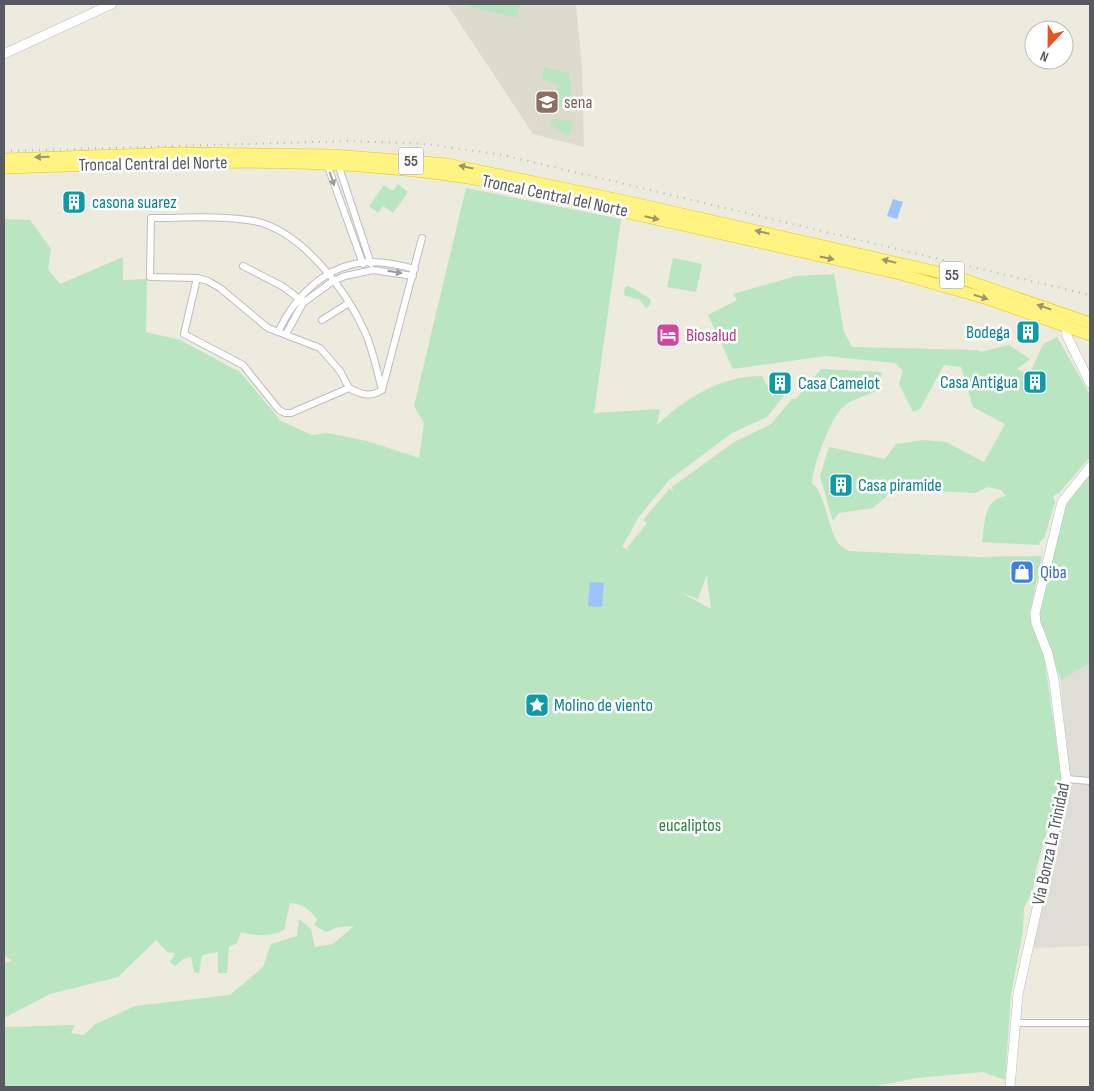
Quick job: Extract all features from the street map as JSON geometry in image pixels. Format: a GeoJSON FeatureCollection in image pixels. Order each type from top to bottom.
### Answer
{"type":"FeatureCollection","features":[{"type":"Feature","properties":{"kind":"highway","name":"Troncal Central del Norte"},"geometry":{"type":"LineString","coordinates":[[4,159],[198,154],[333,155],[447,164],[625,201],[951,275],[1090,323]]}},
{"type":"Feature","properties":{"kind":"highway","name":"Troncal Central del Norte"},"geometry":{"type":"LineString","coordinates":[[4,168],[223,162],[332,164],[437,173],[491,182],[900,274],[988,299],[1090,335]]}},
{"type":"Feature","properties":{"kind":"street"},"geometry":{"type":"LineString","coordinates":[[4,54],[112,4]]}},
{"type":"Feature","properties":{"kind":"street"},"geometry":{"type":"LineString","coordinates":[[332,164],[354,216],[370,261],[369,270]]}},
{"type":"Feature","properties":{"kind":"street"},"geometry":{"type":"LineString","coordinates":[[332,164],[346,218],[362,262],[369,270]]}},
{"type":"Feature","properties":{"kind":"street"},"geometry":{"type":"LineString","coordinates":[[346,218],[354,216]]}},
{"type":"Feature","properties":{"kind":"street"},"geometry":{"type":"LineString","coordinates":[[382,390],[366,333],[349,303],[333,281],[300,244],[274,228],[255,221],[211,218],[151,218],[150,277],[197,278],[208,281],[220,288],[259,322],[278,332],[320,348],[340,371],[349,388],[369,395],[376,395],[382,390],[422,238]]}},
{"type":"Feature","properties":{"kind":"street"},"geometry":{"type":"LineString","coordinates":[[278,332],[287,314],[328,275],[362,262],[370,261],[393,263],[414,272]]}},
{"type":"Feature","properties":{"kind":"street"},"geometry":{"type":"LineString","coordinates":[[243,266],[282,286],[301,300]]}},
{"type":"Feature","properties":{"kind":"street"},"geometry":{"type":"LineString","coordinates":[[286,334],[301,300],[333,281],[369,270],[414,272]]}},
{"type":"Feature","properties":{"kind":"street"},"geometry":{"type":"LineString","coordinates":[[197,278],[184,334],[243,365],[279,410],[292,413],[349,388]]}},
{"type":"Feature","properties":{"kind":"street"},"geometry":{"type":"LineString","coordinates":[[322,320],[349,303]]}},
{"type":"Feature","properties":{"kind":"street"},"geometry":{"type":"LineString","coordinates":[[1066,327],[1066,336],[1090,383]]}},
{"type":"Feature","properties":{"kind":"street","name":"Vía Bonza La Trinidad"},"geometry":{"type":"LineString","coordinates":[[1010,1087],[1018,994],[1066,779],[1054,680],[1048,654],[1036,623],[1035,613],[1062,502],[1090,467]]}},
{"type":"Feature","properties":{"kind":"street"},"geometry":{"type":"LineString","coordinates":[[1066,779],[1090,781]]}},
{"type":"Feature","properties":{"kind":"street"},"geometry":{"type":"LineString","coordinates":[[1015,1023],[1090,1023]]}},
{"type":"Feature","properties":{"kind":"shaded area","name":"sena"},"geometry":{"type":"Polygon","coordinates":[[[447,4],[576,4],[582,69],[584,147],[533,134],[447,4]]]}},
{"type":"Feature","properties":{"kind":"shaded area"},"geometry":{"type":"Polygon","coordinates":[[[1090,663],[1090,946],[1033,948],[1068,780],[1061,680],[1090,663]]]}},
{"type":"Feature","properties":{"kind":"green space"},"geometry":{"type":"Polygon","coordinates":[[[460,4],[520,4],[517,18],[460,4]]]}},
{"type":"Feature","properties":{"kind":"green space"},"geometry":{"type":"Polygon","coordinates":[[[544,67],[569,73],[572,108],[559,106],[557,84],[542,79],[544,67]]]}},
{"type":"Feature","properties":{"kind":"green space"},"geometry":{"type":"Polygon","coordinates":[[[552,119],[571,120],[573,125],[568,137],[550,124],[552,119]]]}},
{"type":"Feature","properties":{"kind":"green space"},"geometry":{"type":"Polygon","coordinates":[[[398,184],[408,192],[393,213],[383,206],[378,213],[369,206],[384,185],[393,191],[398,184]]]}},
{"type":"Feature","properties":{"kind":"green space","name":"eucaliptos"},"geometry":{"type":"Polygon","coordinates":[[[466,188],[621,219],[594,413],[660,409],[657,425],[680,406],[705,390],[719,384],[747,377],[762,376],[769,389],[784,396],[767,417],[732,433],[669,480],[638,518],[622,547],[630,551],[627,548],[647,523],[643,520],[670,488],[673,493],[672,487],[734,442],[771,424],[792,399],[796,399],[821,369],[882,372],[877,391],[850,402],[837,414],[827,433],[815,467],[812,484],[820,494],[835,538],[840,545],[849,551],[977,557],[1042,556],[1030,612],[1043,650],[1062,779],[1036,870],[1033,890],[1024,908],[1023,930],[1011,995],[1005,1080],[983,1072],[917,1078],[871,1087],[4,1087],[4,1027],[75,1025],[71,1033],[84,1035],[94,1025],[135,1006],[230,995],[263,967],[271,944],[297,936],[299,919],[311,929],[315,947],[333,944],[354,926],[339,927],[326,932],[314,925],[317,919],[308,910],[302,906],[290,903],[284,930],[274,934],[263,935],[241,932],[237,943],[229,947],[227,973],[218,973],[218,952],[202,955],[199,973],[194,972],[191,957],[183,959],[175,966],[170,962],[175,953],[167,952],[156,940],[118,977],[50,994],[4,1018],[4,963],[12,961],[4,955],[4,219],[30,220],[51,249],[48,269],[60,284],[123,257],[123,280],[147,279],[146,332],[180,340],[240,372],[281,421],[312,435],[328,433],[367,441],[419,458],[424,423],[414,406],[466,188]],[[707,577],[698,599],[680,592],[711,609],[707,577]]]}},
{"type":"Feature","properties":{"kind":"green space"},"geometry":{"type":"Polygon","coordinates":[[[673,258],[702,264],[696,292],[667,287],[673,258]]]}},
{"type":"Feature","properties":{"kind":"green space"},"geometry":{"type":"Polygon","coordinates":[[[834,274],[844,332],[852,347],[978,350],[981,352],[1009,345],[1030,359],[1017,369],[1025,373],[1032,369],[1043,344],[1057,337],[1090,395],[1090,457],[1059,493],[1053,496],[1055,502],[1044,539],[1040,541],[1039,545],[982,542],[986,513],[989,507],[998,498],[1006,496],[1001,490],[988,487],[975,493],[892,489],[883,500],[878,494],[882,500],[873,508],[839,513],[833,521],[820,476],[829,447],[885,459],[896,444],[924,440],[946,442],[984,462],[1005,424],[973,407],[961,367],[944,365],[920,409],[913,412],[899,384],[903,371],[895,363],[825,356],[733,369],[708,315],[737,300],[733,294],[796,276],[834,274]]]}},
{"type":"Feature","properties":{"kind":"green space"},"geometry":{"type":"Polygon","coordinates":[[[629,286],[649,298],[651,301],[649,306],[646,308],[640,300],[624,295],[625,287],[629,286]]]}},
{"type":"Feature","properties":{"kind":"green space"},"geometry":{"type":"Polygon","coordinates":[[[1090,472],[1090,663],[1061,680],[1036,615],[1058,522],[1074,490],[1090,472]]]}},
{"type":"Feature","properties":{"kind":"water"},"geometry":{"type":"Polygon","coordinates":[[[893,199],[903,202],[897,219],[887,216],[893,199]]]}},
{"type":"Feature","properties":{"kind":"water"},"geometry":{"type":"Polygon","coordinates":[[[590,582],[604,583],[602,607],[588,606],[590,582]]]}},
{"type":"Feature","properties":{"kind":"railway"},"geometry":{"type":"LineString","coordinates":[[4,151],[350,141],[427,144],[503,155],[1090,295]]}},
{"type":"Feature","properties":{"kind":"place","name":"sena"},"geometry":{"type":"Point","coordinates":[547,102]}},
{"type":"Feature","properties":{"kind":"place","name":"casona suarez"},"geometry":{"type":"Point","coordinates":[74,202]}},
{"type":"Feature","properties":{"kind":"place","name":"Bodega"},"geometry":{"type":"Point","coordinates":[1028,332]}},
{"type":"Feature","properties":{"kind":"place","name":"Biosalud"},"geometry":{"type":"Point","coordinates":[668,335]}},
{"type":"Feature","properties":{"kind":"place","name":"Casa Antigua"},"geometry":{"type":"Point","coordinates":[1035,382]}},
{"type":"Feature","properties":{"kind":"place","name":"Casa Camelot"},"geometry":{"type":"Point","coordinates":[780,383]}},
{"type":"Feature","properties":{"kind":"place","name":"Casa piramide"},"geometry":{"type":"Point","coordinates":[841,485]}},
{"type":"Feature","properties":{"kind":"place","name":"Qiba"},"geometry":{"type":"Point","coordinates":[1022,572]}},
{"type":"Feature","properties":{"kind":"place","name":"Molino de viento"},"geometry":{"type":"Point","coordinates":[537,705]}}]}
